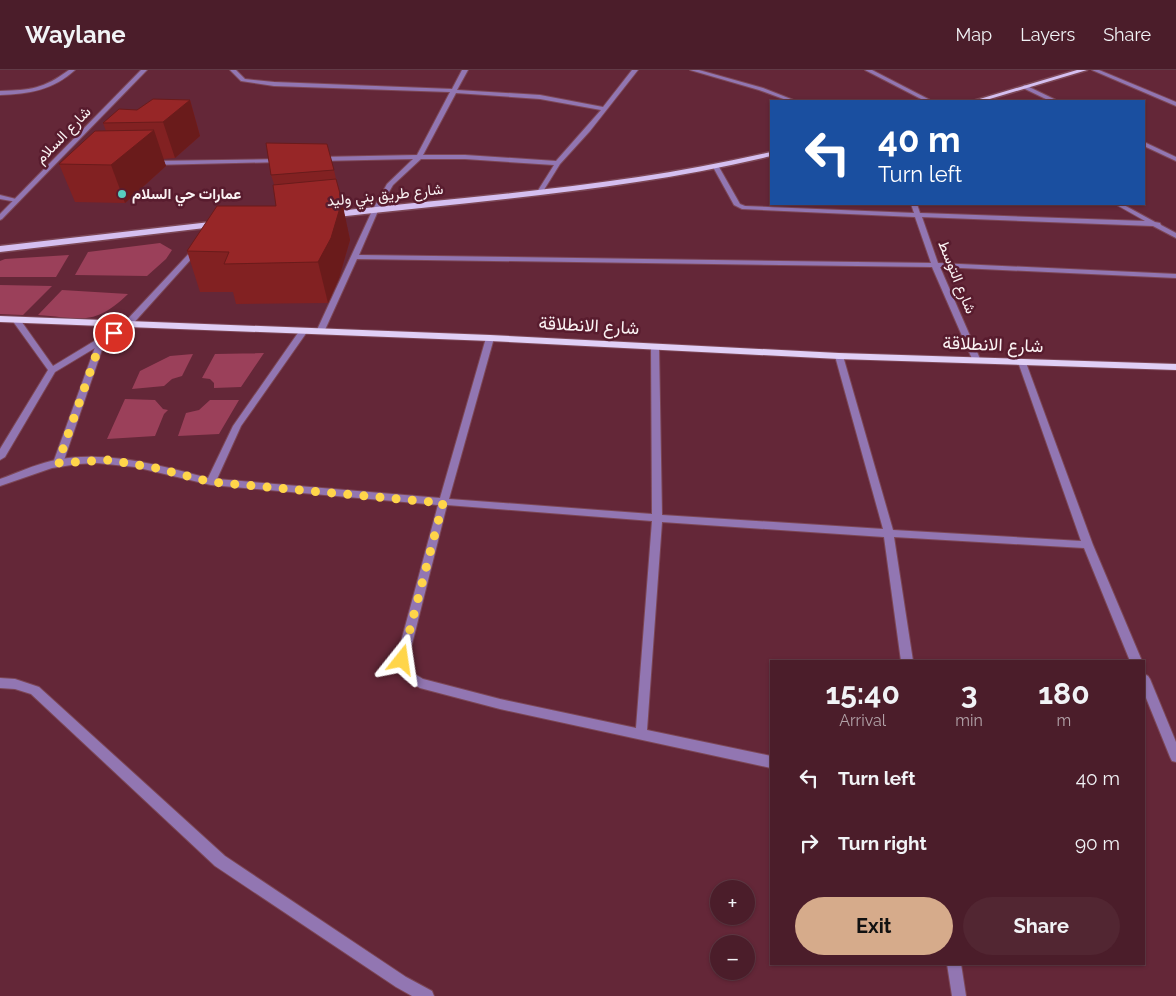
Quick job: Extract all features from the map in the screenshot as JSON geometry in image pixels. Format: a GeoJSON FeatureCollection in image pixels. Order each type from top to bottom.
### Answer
{"type":"FeatureCollection","features":[{"type":"Feature","properties":{"kind":"highway","name":"شارع الانطلاقة"},"geometry":{"type":"LineString","coordinates":[[0,319],[490,338],[839,356],[1176,367]]}},
{"type":"Feature","properties":{"kind":"main road"},"geometry":{"type":"LineString","coordinates":[[980,100],[1084,70]]}},
{"type":"Feature","properties":{"kind":"main road","name":"شارع طريق بني وليد"},"geometry":{"type":"LineString","coordinates":[[316,216],[540,192],[716,166],[770,154]]}},
{"type":"Feature","properties":{"kind":"main road"},"geometry":{"type":"LineString","coordinates":[[0,248],[229,223]]}},
{"type":"Feature","properties":{"kind":"street"},"geometry":{"type":"LineString","coordinates":[[0,93],[24,93],[43,89],[72,70]]}},
{"type":"Feature","properties":{"kind":"street","name":"شارع السلام"},"geometry":{"type":"LineString","coordinates":[[0,218],[144,70]]}},
{"type":"Feature","properties":{"kind":"street"},"geometry":{"type":"LineString","coordinates":[[233,70],[243,80],[274,84],[455,91],[540,97],[603,109]]}},
{"type":"Feature","properties":{"kind":"street"},"geometry":{"type":"LineString","coordinates":[[320,332],[375,211],[390,184],[419,157],[465,70]]}},
{"type":"Feature","properties":{"kind":"street"},"geometry":{"type":"LineString","coordinates":[[540,192],[558,163],[588,130],[635,70]]}},
{"type":"Feature","properties":{"kind":"street"},"geometry":{"type":"LineString","coordinates":[[693,70],[761,89],[790,100]]}},
{"type":"Feature","properties":{"kind":"street"},"geometry":{"type":"LineString","coordinates":[[870,71],[878,70]]}},
{"type":"Feature","properties":{"kind":"street"},"geometry":{"type":"LineString","coordinates":[[1095,70],[1176,104]]}},
{"type":"Feature","properties":{"kind":"street"},"geometry":{"type":"LineString","coordinates":[[870,71],[928,100]]}},
{"type":"Feature","properties":{"kind":"street"},"geometry":{"type":"LineString","coordinates":[[1025,88],[1052,100]]}},
{"type":"Feature","properties":{"kind":"street"},"geometry":{"type":"LineString","coordinates":[[1145,144],[1176,159]]}},
{"type":"Feature","properties":{"kind":"street"},"geometry":{"type":"LineString","coordinates":[[310,160],[465,157],[558,163]]}},
{"type":"Feature","properties":{"kind":"street"},"geometry":{"type":"LineString","coordinates":[[140,163],[290,160]]}},
{"type":"Feature","properties":{"kind":"street"},"geometry":{"type":"LineString","coordinates":[[51,165],[61,165]]}},
{"type":"Feature","properties":{"kind":"street"},"geometry":{"type":"LineString","coordinates":[[716,166],[737,205],[744,208],[1158,224]]}},
{"type":"Feature","properties":{"kind":"street"},"geometry":{"type":"LineString","coordinates":[[0,197],[18,200]]}},
{"type":"Feature","properties":{"kind":"street","name":"شارع التوسط"},"geometry":{"type":"LineString","coordinates":[[914,205],[935,265],[977,361]]}},
{"type":"Feature","properties":{"kind":"street"},"geometry":{"type":"LineString","coordinates":[[1120,205],[1158,224],[1176,236]]}},
{"type":"Feature","properties":{"kind":"street"},"geometry":{"type":"LineString","coordinates":[[212,231],[219,224]]}},
{"type":"Feature","properties":{"kind":"street"},"geometry":{"type":"LineString","coordinates":[[0,457],[52,370],[128,325],[206,238]]}},
{"type":"Feature","properties":{"kind":"street"},"geometry":{"type":"LineString","coordinates":[[354,257],[935,265],[1176,276]]}},
{"type":"Feature","properties":{"kind":"street"},"geometry":{"type":"LineString","coordinates":[[16,320],[52,370]]}},
{"type":"Feature","properties":{"kind":"street"},"geometry":{"type":"LineString","coordinates":[[211,482],[237,426],[303,332]]}},
{"type":"Feature","properties":{"kind":"street"},"geometry":{"type":"LineString","coordinates":[[490,338],[443,503],[402,660],[408,676],[420,683],[500,704],[770,762]]}},
{"type":"Feature","properties":{"kind":"street"},"geometry":{"type":"LineString","coordinates":[[58,463],[101,341]]}},
{"type":"Feature","properties":{"kind":"street"},"geometry":{"type":"LineString","coordinates":[[641,735],[657,517],[654,346]]}},
{"type":"Feature","properties":{"kind":"street"},"geometry":{"type":"LineString","coordinates":[[839,356],[889,534],[907,660]]}},
{"type":"Feature","properties":{"kind":"street"},"geometry":{"type":"LineString","coordinates":[[1022,362],[1088,545],[1136,660]]}},
{"type":"Feature","properties":{"kind":"street"},"geometry":{"type":"LineString","coordinates":[[0,483],[58,463],[109,460],[156,468],[211,482],[443,503],[889,534],[1088,545]]}},
{"type":"Feature","properties":{"kind":"street"},"geometry":{"type":"LineString","coordinates":[[1145,681],[1176,757]]}},
{"type":"Feature","properties":{"kind":"street"},"geometry":{"type":"LineString","coordinates":[[0,683],[15,684],[35,690],[220,861],[401,982],[427,996]]}},
{"type":"Feature","properties":{"kind":"street"},"geometry":{"type":"LineString","coordinates":[[954,965],[959,996]]}},
{"type":"Feature","properties":{"kind":"shaded area"},"geometry":{"type":"Polygon","coordinates":[[[160,243],[172,250],[166,259],[147,276],[75,275],[88,252],[160,243]]]}},
{"type":"Feature","properties":{"kind":"shaded area"},"geometry":{"type":"Polygon","coordinates":[[[69,255],[56,277],[0,277],[0,261],[5,259],[69,255]]]}},
{"type":"Feature","properties":{"kind":"shaded area"},"geometry":{"type":"Polygon","coordinates":[[[0,285],[52,286],[23,315],[0,314],[0,285]]]}},
{"type":"Feature","properties":{"kind":"shaded area"},"geometry":{"type":"Polygon","coordinates":[[[62,290],[128,294],[106,312],[96,316],[76,318],[38,315],[62,290]]]}},
{"type":"Feature","properties":{"kind":"shaded area"},"geometry":{"type":"Polygon","coordinates":[[[264,353],[241,387],[214,388],[214,383],[210,379],[202,378],[215,354],[264,353]]]}},
{"type":"Feature","properties":{"kind":"shaded area"},"geometry":{"type":"Polygon","coordinates":[[[193,354],[182,376],[172,379],[164,386],[132,389],[140,371],[170,356],[193,354]]]}},
{"type":"Feature","properties":{"kind":"shaded area"},"geometry":{"type":"Polygon","coordinates":[[[125,399],[155,400],[163,409],[168,410],[164,414],[155,436],[107,439],[125,399]]]}},
{"type":"Feature","properties":{"kind":"shaded area"},"geometry":{"type":"Polygon","coordinates":[[[210,400],[239,400],[219,434],[178,436],[186,413],[199,410],[210,400]]]}},
{"type":"Feature","properties":{"kind":"building"},"geometry":{"type":"Polygon","coordinates":[[[153,99],[190,100],[163,122],[103,123],[119,109],[137,110],[153,99]]]}},
{"type":"Feature","properties":{"kind":"building"},"geometry":{"type":"Polygon","coordinates":[[[154,130],[111,165],[59,164],[95,131],[154,130]]]}},
{"type":"Feature","properties":{"kind":"building"},"geometry":{"type":"Polygon","coordinates":[[[266,143],[327,144],[334,170],[271,175],[266,143]]]}},
{"type":"Feature","properties":{"kind":"building"},"geometry":{"type":"Polygon","coordinates":[[[336,179],[342,201],[331,238],[318,262],[224,264],[229,252],[187,251],[217,206],[276,206],[273,185],[336,179]]]}},
{"type":"Feature","properties":{"kind":"place","name":"عمارات حي السلام"},"geometry":{"type":"Point","coordinates":[122,194]}},
{"type":"Feature","properties":{"kind":"route"},"geometry":{"type":"LineString","coordinates":[[114,333],[101,341],[58,463],[109,460],[156,468],[211,482],[443,503],[402,660]]}}]}
